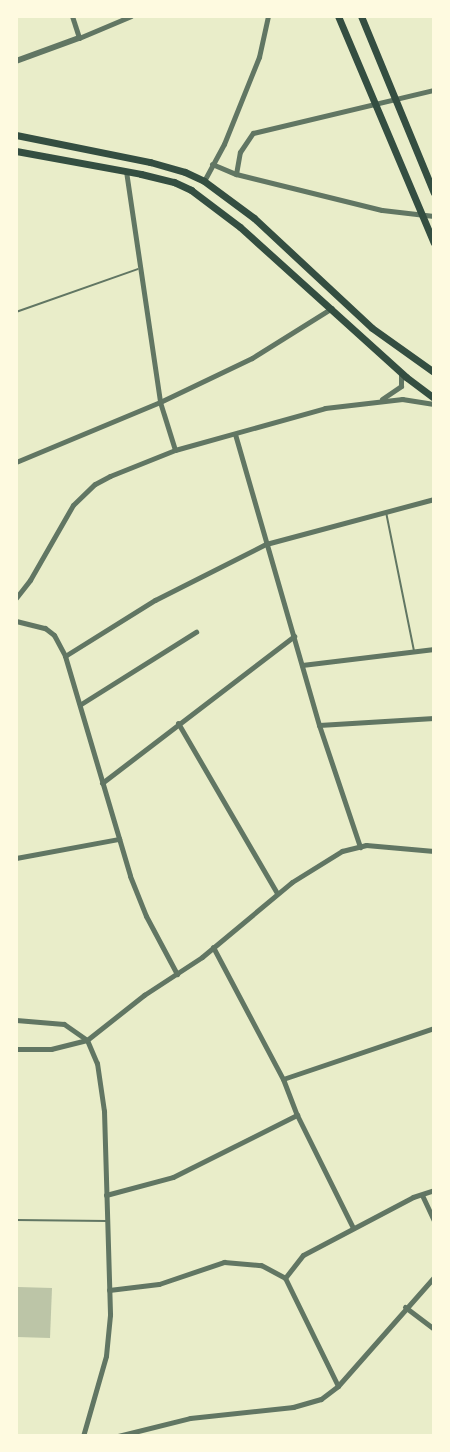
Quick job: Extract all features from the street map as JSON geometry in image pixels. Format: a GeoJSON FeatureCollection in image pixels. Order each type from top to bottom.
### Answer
{"type":"FeatureCollection","features":[{"type":"Feature","properties":{"kind":"main road"},"geometry":{"type":"LineString","coordinates":[[338,16],[434,243]]}},
{"type":"Feature","properties":{"kind":"main road"},"geometry":{"type":"LineString","coordinates":[[361,16],[434,194]]}},
{"type":"Feature","properties":{"kind":"main road"},"geometry":{"type":"LineString","coordinates":[[16,135],[150,162],[185,172],[204,181],[254,218],[372,328],[434,372]]}},
{"type":"Feature","properties":{"kind":"main road"},"geometry":{"type":"LineString","coordinates":[[16,151],[174,182],[213,205],[332,308],[398,370],[434,398]]}},
{"type":"Feature","properties":{"kind":"street"},"geometry":{"type":"LineString","coordinates":[[72,16],[79,38]]}},
{"type":"Feature","properties":{"kind":"street"},"geometry":{"type":"LineString","coordinates":[[16,61],[131,16]]}},
{"type":"Feature","properties":{"kind":"street"},"geometry":{"type":"LineString","coordinates":[[204,181],[224,144],[260,57],[268,16]]}},
{"type":"Feature","properties":{"kind":"street"},"geometry":{"type":"LineString","coordinates":[[236,174],[240,152],[253,133],[374,102],[434,90]]}},
{"type":"Feature","properties":{"kind":"street"},"geometry":{"type":"LineString","coordinates":[[212,164],[236,174],[382,210],[434,216]]}},
{"type":"Feature","properties":{"kind":"street"},"geometry":{"type":"LineString","coordinates":[[126,171],[160,402],[175,450]]}},
{"type":"Feature","properties":{"kind":"street"},"geometry":{"type":"LineString","coordinates":[[16,462],[160,402],[252,358],[332,308]]}},
{"type":"Feature","properties":{"kind":"street"},"geometry":{"type":"LineString","coordinates":[[378,401],[401,386],[403,377],[398,370]]}},
{"type":"Feature","properties":{"kind":"street"},"geometry":{"type":"LineString","coordinates":[[16,598],[30,580],[73,506],[84,492],[110,476],[175,450],[325,408],[402,399],[434,404]]}},
{"type":"Feature","properties":{"kind":"street"},"geometry":{"type":"LineString","coordinates":[[235,434],[319,725],[360,847]]}},
{"type":"Feature","properties":{"kind":"street"},"geometry":{"type":"LineString","coordinates":[[65,656],[155,600],[266,544],[434,499]]}},
{"type":"Feature","properties":{"kind":"street"},"geometry":{"type":"LineString","coordinates":[[16,621],[45,628],[54,635],[65,656],[119,839],[146,916],[177,974]]}},
{"type":"Feature","properties":{"kind":"street"},"geometry":{"type":"LineString","coordinates":[[81,704],[196,632]]}},
{"type":"Feature","properties":{"kind":"street"},"geometry":{"type":"LineString","coordinates":[[102,783],[294,636]]}},
{"type":"Feature","properties":{"kind":"street"},"geometry":{"type":"LineString","coordinates":[[302,664],[434,649]]}},
{"type":"Feature","properties":{"kind":"street"},"geometry":{"type":"LineString","coordinates":[[319,725],[434,718]]}},
{"type":"Feature","properties":{"kind":"street"},"geometry":{"type":"LineString","coordinates":[[178,723],[277,893]]}},
{"type":"Feature","properties":{"kind":"street"},"geometry":{"type":"LineString","coordinates":[[16,858],[119,839]]}},
{"type":"Feature","properties":{"kind":"street"},"geometry":{"type":"LineString","coordinates":[[16,1049],[51,1049],[87,1040],[119,1013],[213,947],[277,893],[317,864],[342,850],[360,847],[434,851]]}},
{"type":"Feature","properties":{"kind":"street"},"geometry":{"type":"LineString","coordinates":[[213,947],[283,1079],[297,1115],[353,1228]]}},
{"type":"Feature","properties":{"kind":"street"},"geometry":{"type":"LineString","coordinates":[[16,1020],[64,1024],[87,1040],[97,1063],[104,1111],[109,1290],[106,1356],[83,1436]]}},
{"type":"Feature","properties":{"kind":"street"},"geometry":{"type":"LineString","coordinates":[[283,1079],[434,1028]]}},
{"type":"Feature","properties":{"kind":"street"},"geometry":{"type":"LineString","coordinates":[[106,1195],[173,1177],[297,1115]]}},
{"type":"Feature","properties":{"kind":"street"},"geometry":{"type":"LineString","coordinates":[[285,1278],[303,1255],[353,1228],[434,1191]]}},
{"type":"Feature","properties":{"kind":"street"},"geometry":{"type":"LineString","coordinates":[[422,1195],[434,1221]]}},
{"type":"Feature","properties":{"kind":"street"},"geometry":{"type":"LineString","coordinates":[[109,1290],[159,1284],[224,1262],[261,1265],[285,1278],[338,1386]]}},
{"type":"Feature","properties":{"kind":"street"},"geometry":{"type":"LineString","coordinates":[[118,1436],[190,1418],[293,1407],[321,1399],[338,1386],[405,1307],[434,1277]]}},
{"type":"Feature","properties":{"kind":"street"},"geometry":{"type":"LineString","coordinates":[[405,1307],[434,1329]]}},
{"type":"Feature","properties":{"kind":"lane"},"geometry":{"type":"LineString","coordinates":[[16,312],[140,268]]}},
{"type":"Feature","properties":{"kind":"lane"},"geometry":{"type":"LineString","coordinates":[[386,512],[414,652]]}},
{"type":"Feature","properties":{"kind":"lane"},"geometry":{"type":"LineString","coordinates":[[16,1220],[107,1221]]}},
{"type":"Feature","properties":{"kind":"building"},"geometry":{"type":"Polygon","coordinates":[[[18,1287],[52,1288],[50,1338],[17,1337],[18,1287]]]}}]}
